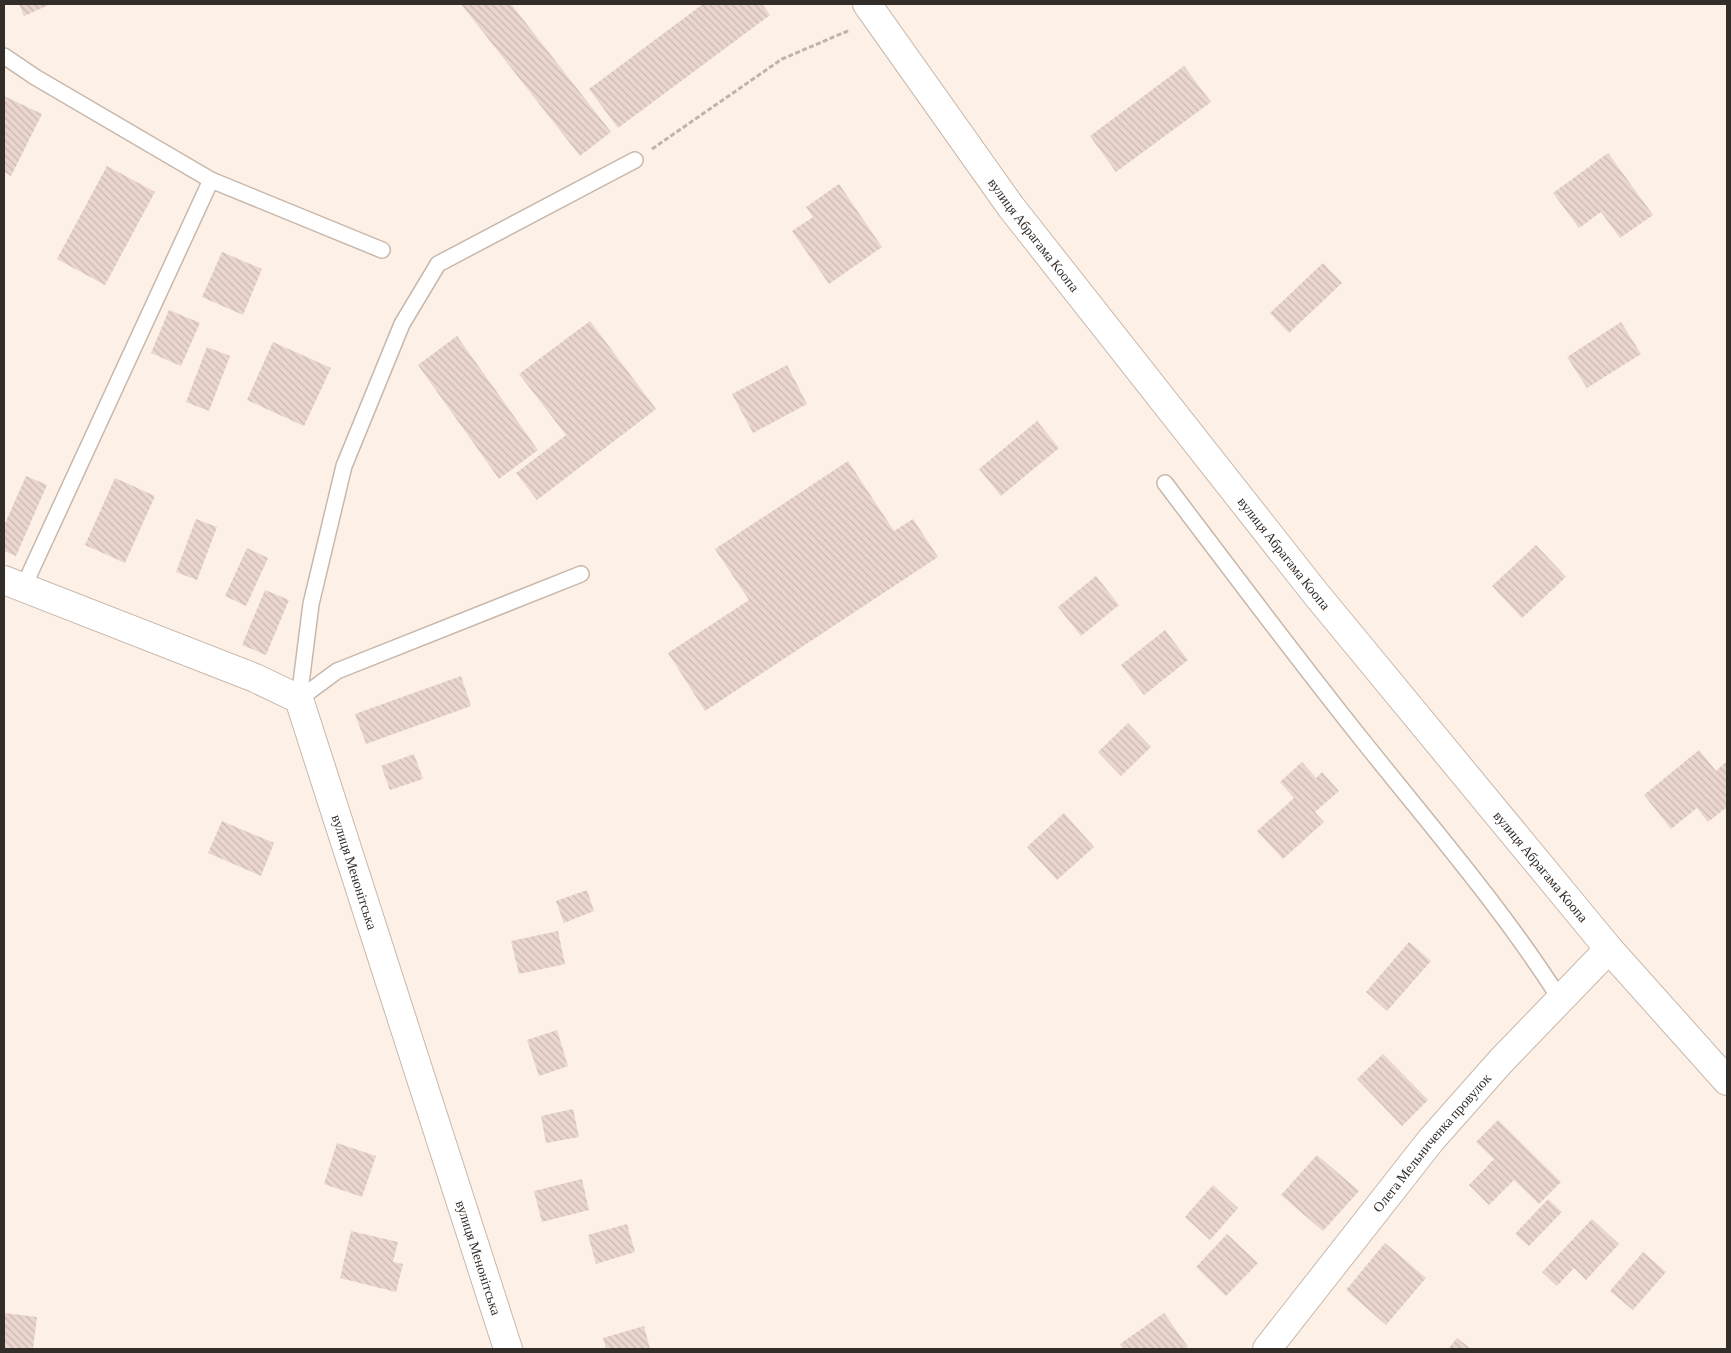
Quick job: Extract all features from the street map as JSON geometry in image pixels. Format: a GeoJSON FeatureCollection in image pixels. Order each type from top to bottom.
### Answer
{"type":"FeatureCollection","features":[{"type":"Feature","properties":{"kind":"street","name":"вулиця Абрагама Коопа"},"geometry":{"type":"LineString","coordinates":[[872,11],[1029,230],[1316,594],[1609,949],[1727,1081]]}},
{"type":"Feature","properties":{"kind":"street"},"geometry":{"type":"LineString","coordinates":[[14,584],[255,678],[299,699]]}},
{"type":"Feature","properties":{"kind":"street","name":"вулиця Менонітська"},"geometry":{"type":"LineString","coordinates":[[299,699],[508,1349]]}},
{"type":"Feature","properties":{"kind":"street","name":"Олега Мельниченка провулок"},"geometry":{"type":"LineString","coordinates":[[1267,1349],[1430,1140],[1560,998],[1609,949]]}},
{"type":"Feature","properties":{"kind":"lane"},"geometry":{"type":"LineString","coordinates":[[4,56],[35,77],[211,180],[382,250]]}},
{"type":"Feature","properties":{"kind":"lane"},"geometry":{"type":"LineString","coordinates":[[299,699],[311,604],[344,466],[402,324],[438,264],[635,160]]}},
{"type":"Feature","properties":{"kind":"lane"},"geometry":{"type":"LineString","coordinates":[[14,584],[211,180]]}},
{"type":"Feature","properties":{"kind":"lane"},"geometry":{"type":"LineString","coordinates":[[1164,483],[1327,696],[1465,869],[1542,970],[1560,998]]}},
{"type":"Feature","properties":{"kind":"lane"},"geometry":{"type":"LineString","coordinates":[[299,699],[337,671],[581,574]]}},
{"type":"Feature","properties":{"kind":"path"},"geometry":{"type":"LineString","coordinates":[[635,160],[782,59],[872,11]]}},
{"type":"Feature","properties":{"kind":"building"},"geometry":{"type":"Polygon","coordinates":[[[19,4],[51,4],[24,16],[19,4]]]}},
{"type":"Feature","properties":{"kind":"building"},"geometry":{"type":"Polygon","coordinates":[[[461,4],[511,4],[611,132],[580,156],[461,4]]]}},
{"type":"Feature","properties":{"kind":"building"},"geometry":{"type":"Polygon","coordinates":[[[703,4],[762,4],[770,15],[618,128],[589,89],[703,4]]]}},
{"type":"Feature","properties":{"kind":"building"},"geometry":{"type":"Polygon","coordinates":[[[1184,66],[1211,102],[1116,172],[1090,136],[1184,66]]]}},
{"type":"Feature","properties":{"kind":"building"},"geometry":{"type":"Polygon","coordinates":[[[4,96],[42,114],[11,176],[4,172],[4,96]]]}},
{"type":"Feature","properties":{"kind":"building"},"geometry":{"type":"Polygon","coordinates":[[[1608,153],[1653,215],[1620,238],[1601,212],[1579,228],[1553,193],[1608,153]]]}},
{"type":"Feature","properties":{"kind":"building"},"geometry":{"type":"Polygon","coordinates":[[[107,166],[155,192],[105,285],[57,259],[107,166]]]}},
{"type":"Feature","properties":{"kind":"building"},"geometry":{"type":"Polygon","coordinates":[[[839,184],[882,247],[829,284],[792,231],[813,217],[806,207],[839,184]]]}},
{"type":"Feature","properties":{"kind":"building"},"geometry":{"type":"Polygon","coordinates":[[[222,252],[262,269],[243,315],[202,297],[222,252]]]}},
{"type":"Feature","properties":{"kind":"building"},"geometry":{"type":"Polygon","coordinates":[[[1323,263],[1342,283],[1289,333],[1270,313],[1323,263]]]}},
{"type":"Feature","properties":{"kind":"building"},"geometry":{"type":"Polygon","coordinates":[[[169,310],[200,323],[181,366],[151,353],[169,310]]]}},
{"type":"Feature","properties":{"kind":"building"},"geometry":{"type":"Polygon","coordinates":[[[590,321],[656,409],[537,500],[516,473],[566,435],[519,374],[590,321]]]}},
{"type":"Feature","properties":{"kind":"building"},"geometry":{"type":"Polygon","coordinates":[[[1621,322],[1641,354],[1587,388],[1567,357],[1621,322]]]}},
{"type":"Feature","properties":{"kind":"building"},"geometry":{"type":"Polygon","coordinates":[[[457,336],[538,450],[499,479],[418,365],[457,336]]]}},
{"type":"Feature","properties":{"kind":"building"},"geometry":{"type":"Polygon","coordinates":[[[273,342],[331,368],[304,426],[247,400],[273,342]]]}},
{"type":"Feature","properties":{"kind":"building"},"geometry":{"type":"Polygon","coordinates":[[[207,347],[230,356],[209,411],[186,402],[207,347]]]}},
{"type":"Feature","properties":{"kind":"building"},"geometry":{"type":"Polygon","coordinates":[[[787,365],[807,404],[753,433],[732,394],[787,365]]]}},
{"type":"Feature","properties":{"kind":"building"},"geometry":{"type":"Polygon","coordinates":[[[1037,421],[1059,448],[1001,496],[979,469],[1037,421]]]}},
{"type":"Feature","properties":{"kind":"building"},"geometry":{"type":"Polygon","coordinates":[[[848,461],[894,531],[913,519],[938,557],[705,711],[668,653],[749,600],[715,549],[848,461]]]}},
{"type":"Feature","properties":{"kind":"building"},"geometry":{"type":"Polygon","coordinates":[[[26,476],[47,485],[16,556],[4,551],[4,526],[26,476]]]}},
{"type":"Feature","properties":{"kind":"building"},"geometry":{"type":"Polygon","coordinates":[[[115,478],[155,496],[125,563],[85,545],[115,478]]]}},
{"type":"Feature","properties":{"kind":"building"},"geometry":{"type":"Polygon","coordinates":[[[196,519],[217,527],[197,580],[176,572],[196,519]]]}},
{"type":"Feature","properties":{"kind":"building"},"geometry":{"type":"Polygon","coordinates":[[[1536,545],[1566,577],[1522,618],[1492,586],[1536,545]]]}},
{"type":"Feature","properties":{"kind":"building"},"geometry":{"type":"Polygon","coordinates":[[[247,548],[268,558],[246,606],[225,596],[247,548]]]}},
{"type":"Feature","properties":{"kind":"building"},"geometry":{"type":"Polygon","coordinates":[[[1096,576],[1119,605],[1081,636],[1058,607],[1096,576]]]}},
{"type":"Feature","properties":{"kind":"building"},"geometry":{"type":"Polygon","coordinates":[[[265,590],[289,600],[266,655],[242,645],[265,590]]]}},
{"type":"Feature","properties":{"kind":"building"},"geometry":{"type":"Polygon","coordinates":[[[1165,630],[1188,660],[1144,695],[1121,665],[1165,630]]]}},
{"type":"Feature","properties":{"kind":"building"},"geometry":{"type":"Polygon","coordinates":[[[461,676],[471,706],[366,744],[355,714],[461,676]]]}},
{"type":"Feature","properties":{"kind":"building"},"geometry":{"type":"Polygon","coordinates":[[[1128,723],[1151,747],[1121,776],[1098,752],[1128,723]]]}},
{"type":"Feature","properties":{"kind":"building"},"geometry":{"type":"Polygon","coordinates":[[[1699,750],[1716,771],[1727,761],[1727,807],[1708,822],[1697,808],[1671,829],[1644,795],[1699,750]]]}},
{"type":"Feature","properties":{"kind":"building"},"geometry":{"type":"Polygon","coordinates":[[[414,754],[423,779],[390,790],[381,766],[414,754]]]}},
{"type":"Feature","properties":{"kind":"building"},"geometry":{"type":"Polygon","coordinates":[[[1302,762],[1316,778],[1322,772],[1339,791],[1315,812],[1324,822],[1283,859],[1257,831],[1294,798],[1280,782],[1302,762]]]}},
{"type":"Feature","properties":{"kind":"building"},"geometry":{"type":"Polygon","coordinates":[[[1064,813],[1094,847],[1057,880],[1027,847],[1064,813]]]}},
{"type":"Feature","properties":{"kind":"building"},"geometry":{"type":"Polygon","coordinates":[[[222,821],[274,843],[261,876],[208,853],[222,821]]]}},
{"type":"Feature","properties":{"kind":"building"},"geometry":{"type":"Polygon","coordinates":[[[587,890],[594,911],[564,923],[556,901],[587,890]]]}},
{"type":"Feature","properties":{"kind":"building"},"geometry":{"type":"Polygon","coordinates":[[[558,931],[565,964],[519,974],[511,941],[558,931]]]}},
{"type":"Feature","properties":{"kind":"building"},"geometry":{"type":"Polygon","coordinates":[[[1409,942],[1431,961],[1387,1011],[1366,992],[1409,942]]]}},
{"type":"Feature","properties":{"kind":"building"},"geometry":{"type":"Polygon","coordinates":[[[557,1030],[568,1066],[539,1076],[527,1040],[557,1030]]]}},
{"type":"Feature","properties":{"kind":"building"},"geometry":{"type":"Polygon","coordinates":[[[1383,1054],[1428,1100],[1402,1126],[1357,1079],[1383,1054]]]}},
{"type":"Feature","properties":{"kind":"building"},"geometry":{"type":"Polygon","coordinates":[[[573,1109],[579,1137],[546,1143],[541,1116],[573,1109]]]}},
{"type":"Feature","properties":{"kind":"building"},"geometry":{"type":"Polygon","coordinates":[[[1498,1120],[1561,1182],[1539,1204],[1514,1180],[1489,1205],[1469,1185],[1494,1159],[1476,1142],[1498,1120]]]}},
{"type":"Feature","properties":{"kind":"building"},"geometry":{"type":"Polygon","coordinates":[[[337,1143],[376,1156],[362,1197],[324,1184],[337,1143]]]}},
{"type":"Feature","properties":{"kind":"building"},"geometry":{"type":"Polygon","coordinates":[[[1317,1155],[1359,1191],[1323,1231],[1281,1195],[1317,1155]]]}},
{"type":"Feature","properties":{"kind":"building"},"geometry":{"type":"Polygon","coordinates":[[[582,1179],[589,1210],[542,1222],[534,1191],[582,1179]]]}},
{"type":"Feature","properties":{"kind":"building"},"geometry":{"type":"Polygon","coordinates":[[[1213,1185],[1238,1208],[1210,1240],[1185,1217],[1213,1185]]]}},
{"type":"Feature","properties":{"kind":"building"},"geometry":{"type":"Polygon","coordinates":[[[1548,1199],[1562,1212],[1529,1246],[1515,1234],[1548,1199]]]}},
{"type":"Feature","properties":{"kind":"building"},"geometry":{"type":"Polygon","coordinates":[[[1592,1219],[1619,1244],[1586,1280],[1574,1268],[1557,1286],[1542,1272],[1592,1219]]]}},
{"type":"Feature","properties":{"kind":"building"},"geometry":{"type":"Polygon","coordinates":[[[627,1224],[635,1252],[596,1264],[588,1235],[627,1224]]]}},
{"type":"Feature","properties":{"kind":"building"},"geometry":{"type":"Polygon","coordinates":[[[351,1231],[398,1242],[393,1262],[403,1264],[396,1292],[340,1278],[351,1231]]]}},
{"type":"Feature","properties":{"kind":"building"},"geometry":{"type":"Polygon","coordinates":[[[1227,1234],[1258,1263],[1226,1296],[1196,1267],[1227,1234]]]}},
{"type":"Feature","properties":{"kind":"building"},"geometry":{"type":"Polygon","coordinates":[[[1385,1243],[1426,1278],[1386,1325],[1346,1290],[1385,1243]]]}},
{"type":"Feature","properties":{"kind":"building"},"geometry":{"type":"Polygon","coordinates":[[[1643,1252],[1666,1272],[1633,1310],[1610,1291],[1643,1252]]]}},
{"type":"Feature","properties":{"kind":"building"},"geometry":{"type":"Polygon","coordinates":[[[4,1313],[37,1317],[33,1349],[4,1349],[4,1313]]]}},
{"type":"Feature","properties":{"kind":"building"},"geometry":{"type":"Polygon","coordinates":[[[1164,1313],[1188,1347],[1185,1349],[1124,1349],[1120,1344],[1164,1313]]]}},
{"type":"Feature","properties":{"kind":"building"},"geometry":{"type":"Polygon","coordinates":[[[644,1326],[650,1349],[606,1349],[603,1338],[644,1326]]]}},
{"type":"Feature","properties":{"kind":"building"},"geometry":{"type":"Polygon","coordinates":[[[1457,1338],[1471,1349],[1448,1349],[1457,1338]]]}}]}
